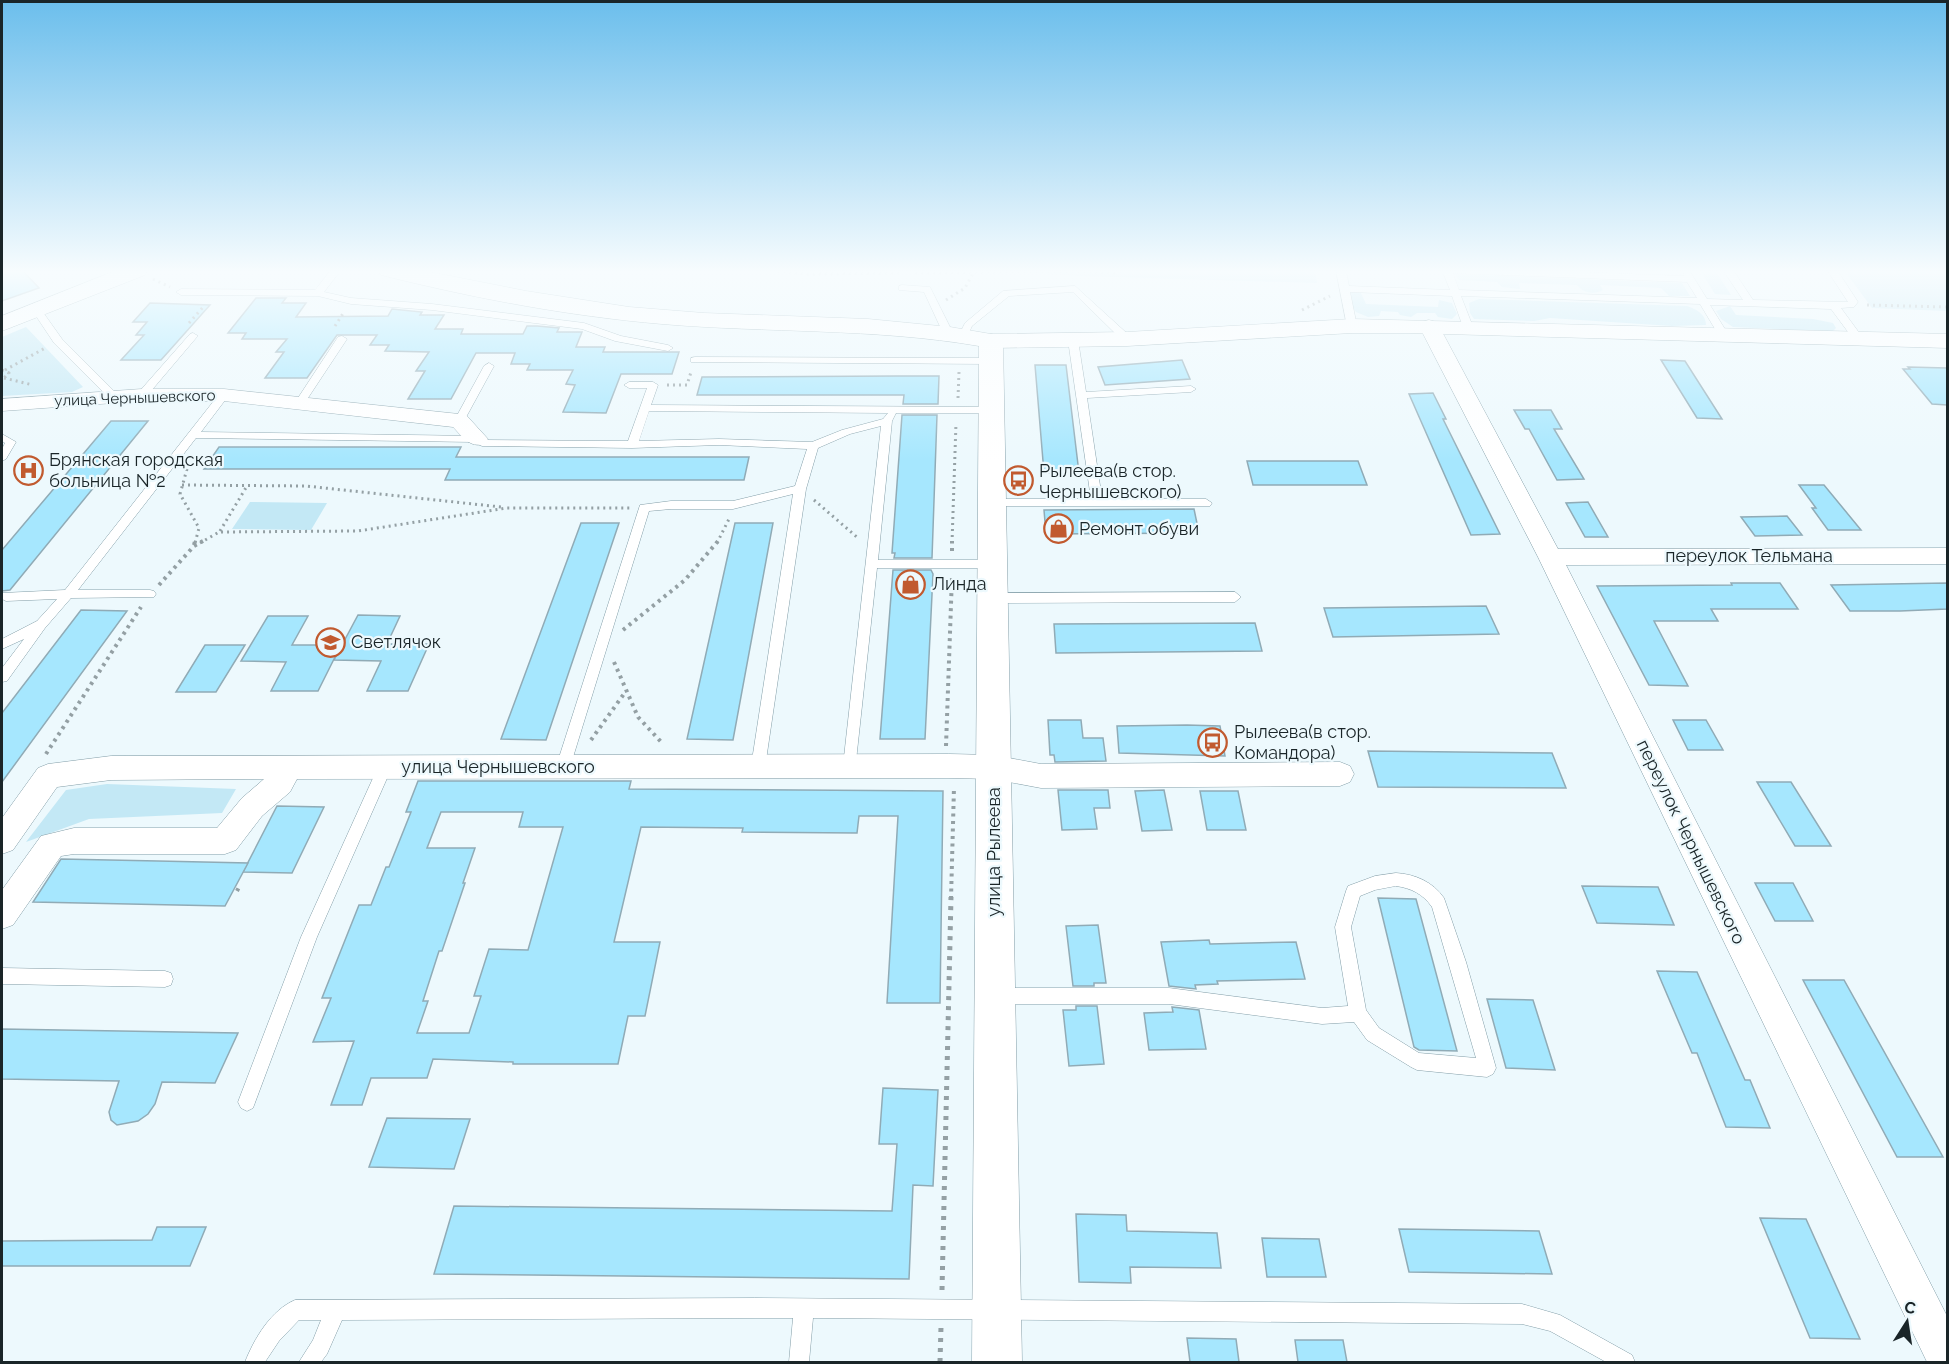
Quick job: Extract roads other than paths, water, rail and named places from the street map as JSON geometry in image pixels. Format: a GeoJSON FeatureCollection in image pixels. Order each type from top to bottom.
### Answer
{"type":"FeatureCollection","features":[{"type":"Feature","properties":{"kind":"main road"},"geometry":{"type":"LineString","coordinates":[[897,334],[970,346],[1220,334]]}},
{"type":"Feature","properties":{"kind":"main road"},"geometry":{"type":"LineString","coordinates":[[1710,334],[1947,340]]}},
{"type":"Feature","properties":{"kind":"main road","name":"улица Рылеева"},"geometry":{"type":"LineString","coordinates":[[970,346],[974,410],[992,503],[997,1362]]}},
{"type":"Feature","properties":{"kind":"street","name":"переулок Чернышевского"},"geometry":{"type":"LineString","coordinates":[[1433,334],[1550,557],[1947,1362]]}},
{"type":"Feature","properties":{"kind":"street","name":"улица Чернышевского"},"geometry":{"type":"LineString","coordinates":[[2,405],[113,396],[224,395],[459,421]]}},
{"type":"Feature","properties":{"kind":"street"},"geometry":{"type":"LineString","coordinates":[[459,421],[477,439]]}},
{"type":"Feature","properties":{"kind":"street","name":"переулок Тельмана"},"geometry":{"type":"LineString","coordinates":[[1550,557],[1947,556]]}},
{"type":"Feature","properties":{"kind":"street","name":"улица Чернышевского"},"geometry":{"type":"LineString","coordinates":[[2,841],[48,776],[111,768],[949,766],[993,767],[1041,776],[1340,774]]}},
{"type":"Feature","properties":{"kind":"street"},"geometry":{"type":"LineString","coordinates":[[2,915],[52,845],[74,841],[225,841],[252,807],[280,783],[288,768]]}},
{"type":"Feature","properties":{"kind":"lane"},"geometry":{"type":"LineString","coordinates":[[53,334],[113,396]]}},
{"type":"Feature","properties":{"kind":"lane"},"geometry":{"type":"LineString","coordinates":[[612,334],[619,339],[668,348]]}},
{"type":"Feature","properties":{"kind":"lane"},"geometry":{"type":"LineString","coordinates":[[961,334],[970,346]]}},
{"type":"Feature","properties":{"kind":"lane"},"geometry":{"type":"LineString","coordinates":[[969,334],[970,346]]}},
{"type":"Feature","properties":{"kind":"lane"},"geometry":{"type":"LineString","coordinates":[[1121,334],[1127,339]]}},
{"type":"Feature","properties":{"kind":"lane"},"geometry":{"type":"LineString","coordinates":[[1855,334],[1858,338]]}},
{"type":"Feature","properties":{"kind":"lane"},"geometry":{"type":"LineString","coordinates":[[142,395],[193,336]]}},
{"type":"Feature","properties":{"kind":"lane"},"geometry":{"type":"LineString","coordinates":[[299,404],[342,339]]}},
{"type":"Feature","properties":{"kind":"lane"},"geometry":{"type":"LineString","coordinates":[[1073,340],[1097,503]]}},
{"type":"Feature","properties":{"kind":"lane"},"geometry":{"type":"LineString","coordinates":[[695,360],[970,346]]}},
{"type":"Feature","properties":{"kind":"lane"},"geometry":{"type":"LineString","coordinates":[[459,421],[489,366]]}},
{"type":"Feature","properties":{"kind":"lane"},"geometry":{"type":"LineString","coordinates":[[629,386],[653,385],[632,445]]}},
{"type":"Feature","properties":{"kind":"lane"},"geometry":{"type":"LineString","coordinates":[[1081,395],[1191,389]]}},
{"type":"Feature","properties":{"kind":"lane"},"geometry":{"type":"LineString","coordinates":[[2,676],[224,395]]}},
{"type":"Feature","properties":{"kind":"lane"},"geometry":{"type":"LineString","coordinates":[[645,408],[974,410]]}},
{"type":"Feature","properties":{"kind":"lane"},"geometry":{"type":"LineString","coordinates":[[850,766],[887,421],[896,410]]}},
{"type":"Feature","properties":{"kind":"lane"},"geometry":{"type":"LineString","coordinates":[[191,435],[477,439],[482,443],[632,445],[719,442],[813,446],[846,432],[887,421]]}},
{"type":"Feature","properties":{"kind":"lane"},"geometry":{"type":"LineString","coordinates":[[2,437],[11,442],[2,457]]}},
{"type":"Feature","properties":{"kind":"lane"},"geometry":{"type":"LineString","coordinates":[[758,767],[800,489],[813,446]]}},
{"type":"Feature","properties":{"kind":"lane"},"geometry":{"type":"LineString","coordinates":[[563,767],[644,508],[671,505],[733,505],[800,489]]}},
{"type":"Feature","properties":{"kind":"lane"},"geometry":{"type":"LineString","coordinates":[[992,503],[1206,503]]}},
{"type":"Feature","properties":{"kind":"lane"},"geometry":{"type":"LineString","coordinates":[[871,564],[952,564],[992,581],[1235,597]]}},
{"type":"Feature","properties":{"kind":"lane"},"geometry":{"type":"LineString","coordinates":[[6,596],[150,594]]}},
{"type":"Feature","properties":{"kind":"lane"},"geometry":{"type":"LineString","coordinates":[[2,644],[42,624]]}},
{"type":"Feature","properties":{"kind":"lane"},"geometry":{"type":"LineString","coordinates":[[247,1102],[309,937],[385,767]]}},
{"type":"Feature","properties":{"kind":"lane"},"geometry":{"type":"LineString","coordinates":[[1389,878],[1423,887],[1436,899],[1458,963],[1487,1068],[1416,1061],[1373,1034],[1358,1013],[1343,927],[1354,891],[1375,881],[1389,878]]}},
{"type":"Feature","properties":{"kind":"lane"},"geometry":{"type":"LineString","coordinates":[[2,976],[165,979]]}},
{"type":"Feature","properties":{"kind":"lane"},"geometry":{"type":"LineString","coordinates":[[995,996],[1169,996],[1322,1016],[1358,1013]]}},
{"type":"Feature","properties":{"kind":"lane"},"geometry":{"type":"LineString","coordinates":[[799,1362],[804,1309]]}},
{"type":"Feature","properties":{"kind":"lane"},"geometry":{"type":"LineString","coordinates":[[255,1362],[279,1324],[295,1310],[997,1309],[1522,1314],[1553,1322],[1625,1362]]}},
{"type":"Feature","properties":{"kind":"lane"},"geometry":{"type":"LineString","coordinates":[[309,1362],[324,1338],[336,1310]]}},
{"type":"Feature","properties":{"kind":"place","name":"Брянская городская больница №2"},"geometry":{"type":"Point","coordinates":[28,470]}},
{"type":"Feature","properties":{"kind":"place","name":"Рылеева(в стор. Чернышевского)"},"geometry":{"type":"Point","coordinates":[1018,481]}},
{"type":"Feature","properties":{"kind":"place","name":"Ремонт обуви"},"geometry":{"type":"Point","coordinates":[1058,529]}},
{"type":"Feature","properties":{"kind":"place","name":"Линда"},"geometry":{"type":"Point","coordinates":[911,584]}},
{"type":"Feature","properties":{"kind":"place","name":"Светлячок"},"geometry":{"type":"Point","coordinates":[330,642]}},
{"type":"Feature","properties":{"kind":"place","name":"Рылеева(в стор. Командора)"},"geometry":{"type":"Point","coordinates":[1213,742]}}]}
